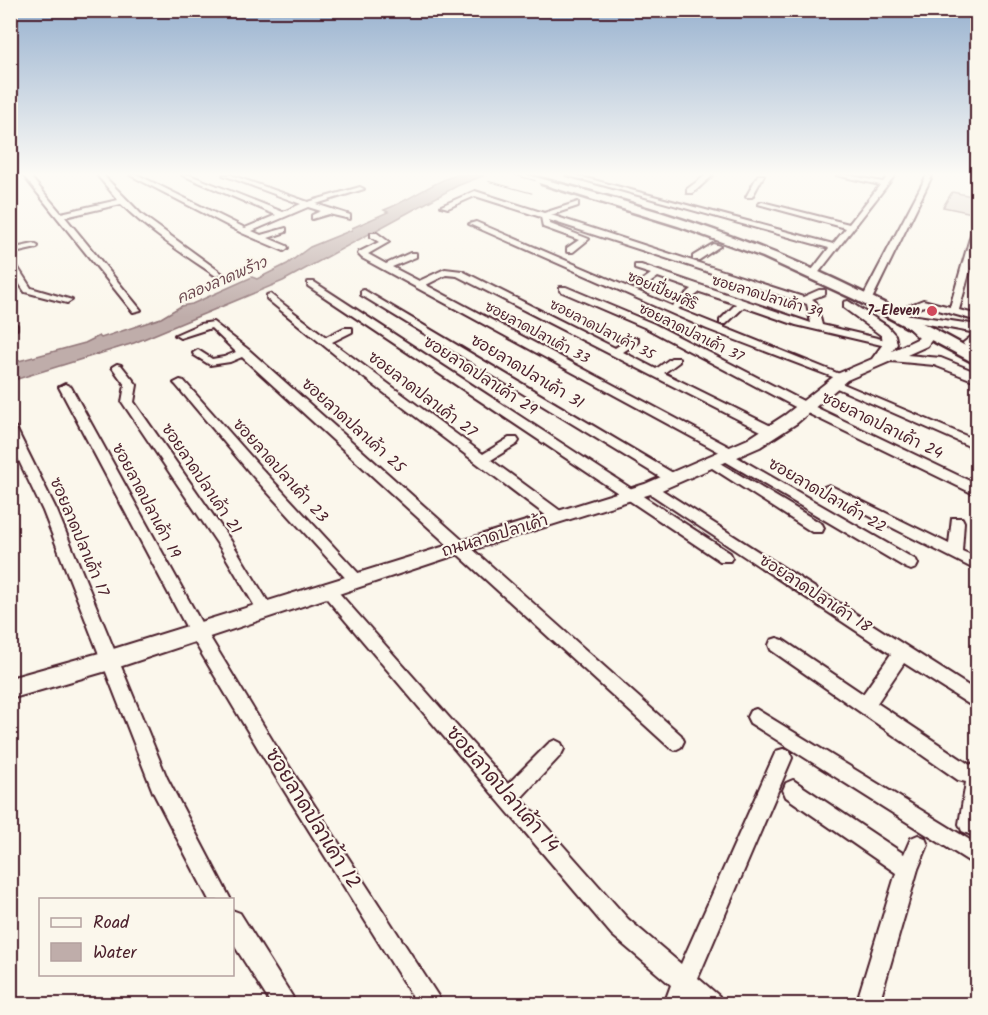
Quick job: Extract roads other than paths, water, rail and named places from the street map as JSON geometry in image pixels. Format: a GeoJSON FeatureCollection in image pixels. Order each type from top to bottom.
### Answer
{"type":"FeatureCollection","features":[{"type":"Feature","properties":{"kind":"main road"},"geometry":{"type":"LineString","coordinates":[[661,222],[848,304],[922,343],[978,377]]}},
{"type":"Feature","properties":{"kind":"main road"},"geometry":{"type":"LineString","coordinates":[[668,222],[734,241],[816,275],[901,316],[978,359]]}},
{"type":"Feature","properties":{"kind":"main road"},"geometry":{"type":"LineString","coordinates":[[797,281],[841,298],[850,295],[816,275]]}},
{"type":"Feature","properties":{"kind":"main road"},"geometry":{"type":"LineString","coordinates":[[848,304],[888,335],[890,344],[879,359]]}},
{"type":"Feature","properties":{"kind":"main road"},"geometry":{"type":"LineString","coordinates":[[901,316],[941,325],[978,329]]}},
{"type":"Feature","properties":{"kind":"main road"},"geometry":{"type":"LineString","coordinates":[[901,316],[924,334],[926,338],[922,343]]}},
{"type":"Feature","properties":{"kind":"main road"},"geometry":{"type":"LineString","coordinates":[[978,336],[970,343],[978,359]]}},
{"type":"Feature","properties":{"kind":"main road","name":"ถนนลาดปลาเค้า"},"geometry":{"type":"LineString","coordinates":[[10,689],[110,660],[461,546],[651,488],[725,458],[773,432],[838,380],[879,359],[922,343]]}},
{"type":"Feature","properties":{"kind":"main road"},"geometry":{"type":"LineString","coordinates":[[879,359],[923,358],[978,377]]}},
{"type":"Feature","properties":{"kind":"street"},"geometry":{"type":"LineString","coordinates":[[65,222],[136,310]]}},
{"type":"Feature","properties":{"kind":"street"},"geometry":{"type":"LineString","coordinates":[[146,222],[219,274]]}},
{"type":"Feature","properties":{"kind":"street"},"geometry":{"type":"LineString","coordinates":[[228,222],[284,248]]}},
{"type":"Feature","properties":{"kind":"street"},"geometry":{"type":"LineString","coordinates":[[245,231],[266,222]]}},
{"type":"Feature","properties":{"kind":"street"},"geometry":{"type":"LineString","coordinates":[[546,222],[546,225],[585,239],[570,250]]}},
{"type":"Feature","properties":{"kind":"street"},"geometry":{"type":"LineString","coordinates":[[567,222],[811,302],[817,327]]}},
{"type":"Feature","properties":{"kind":"street"},"geometry":{"type":"LineString","coordinates":[[745,222],[834,247]]}},
{"type":"Feature","properties":{"kind":"street"},"geometry":{"type":"LineString","coordinates":[[834,222],[848,226]]}},
{"type":"Feature","properties":{"kind":"street"},"geometry":{"type":"LineString","coordinates":[[816,275],[851,222]]}},
{"type":"Feature","properties":{"kind":"street"},"geometry":{"type":"LineString","coordinates":[[867,299],[906,222]]}},
{"type":"Feature","properties":{"kind":"street","name":"ซอยเปี่ยมศิริ"},"geometry":{"type":"LineString","coordinates":[[473,224],[838,380],[978,446]]}},
{"type":"Feature","properties":{"kind":"street"},"geometry":{"type":"LineString","coordinates":[[954,310],[978,224]]}},
{"type":"Feature","properties":{"kind":"street"},"geometry":{"type":"LineString","coordinates":[[260,238],[283,230]]}},
{"type":"Feature","properties":{"kind":"street","name":"ซอยลาดปลาเค้า 33"},"geometry":{"type":"LineString","coordinates":[[374,235],[385,242],[362,254],[725,458]]}},
{"type":"Feature","properties":{"kind":"street"},"geometry":{"type":"LineString","coordinates":[[814,241],[825,236]]}},
{"type":"Feature","properties":{"kind":"street"},"geometry":{"type":"LineString","coordinates":[[10,252],[33,246]]}},
{"type":"Feature","properties":{"kind":"street"},"geometry":{"type":"LineString","coordinates":[[696,258],[716,246]]}},
{"type":"Feature","properties":{"kind":"street","name":"ซอยลาดปลาเค้า 39"},"geometry":{"type":"LineString","coordinates":[[651,250],[639,262],[657,274],[817,327],[890,344]]}},
{"type":"Feature","properties":{"kind":"street"},"geometry":{"type":"LineString","coordinates":[[385,267],[413,255]]}},
{"type":"Feature","properties":{"kind":"street"},"geometry":{"type":"LineString","coordinates":[[10,262],[28,290],[67,300]]}},
{"type":"Feature","properties":{"kind":"street","name":"ซอยลาดปลาเค้า 35"},"geometry":{"type":"LineString","coordinates":[[419,285],[453,270],[773,432]]}},
{"type":"Feature","properties":{"kind":"street"},"geometry":{"type":"LineString","coordinates":[[637,288],[657,274]]}},
{"type":"Feature","properties":{"kind":"street","name":"ซอยลาดปลาเค้า 29"},"geometry":{"type":"LineString","coordinates":[[311,284],[725,557]]}},
{"type":"Feature","properties":{"kind":"street","name":"ซอยลาดปลาเค้า 37"},"geometry":{"type":"LineString","coordinates":[[562,289],[650,326],[805,407]]}},
{"type":"Feature","properties":{"kind":"street"},"geometry":{"type":"LineString","coordinates":[[676,307],[697,289]]}},
{"type":"Feature","properties":{"kind":"street"},"geometry":{"type":"LineString","coordinates":[[803,300],[822,292]]}},
{"type":"Feature","properties":{"kind":"street","name":"ซอยลาดปลาเค้า 31"},"geometry":{"type":"LineString","coordinates":[[364,293],[673,479]]}},
{"type":"Feature","properties":{"kind":"street","name":"ซอยลาดปลาเค้า 27"},"geometry":{"type":"LineString","coordinates":[[270,297],[481,461],[556,516]]}},
{"type":"Feature","properties":{"kind":"street"},"geometry":{"type":"LineString","coordinates":[[901,316],[919,303],[954,310],[978,318]]}},
{"type":"Feature","properties":{"kind":"street"},"geometry":{"type":"LineString","coordinates":[[723,322],[742,304]]}},
{"type":"Feature","properties":{"kind":"street","name":"ซอยลาดปลาเค้า 25"},"geometry":{"type":"LineString","coordinates":[[180,335],[208,324],[213,325],[675,741]]}},
{"type":"Feature","properties":{"kind":"street"},"geometry":{"type":"LineString","coordinates":[[577,332],[591,324]]}},
{"type":"Feature","properties":{"kind":"street"},"geometry":{"type":"LineString","coordinates":[[325,341],[348,330]]}},
{"type":"Feature","properties":{"kind":"street"},"geometry":{"type":"LineString","coordinates":[[615,352],[634,340]]}},
{"type":"Feature","properties":{"kind":"street"},"geometry":{"type":"LineString","coordinates":[[198,353],[210,362],[226,360],[245,352]]}},
{"type":"Feature","properties":{"kind":"street"},"geometry":{"type":"LineString","coordinates":[[657,373],[675,360]]}},
{"type":"Feature","properties":{"kind":"street","name":"ซอยลาดปลาเค้า 21"},"geometry":{"type":"LineString","coordinates":[[117,367],[131,385],[128,402],[226,545],[265,610]]}},
{"type":"Feature","properties":{"kind":"street","name":"ซอยลาดปลาเค้า 23"},"geometry":{"type":"LineString","coordinates":[[180,383],[255,471],[356,580]]}},
{"type":"Feature","properties":{"kind":"street","name":"ซอยลาดปลาเค้า 19"},"geometry":{"type":"LineString","coordinates":[[65,387],[197,631]]}},
{"type":"Feature","properties":{"kind":"street","name":"ซอยลาดปลาเค้า 24"},"geometry":{"type":"LineString","coordinates":[[805,407],[978,491]]}},
{"type":"Feature","properties":{"kind":"street","name":"ซอยลาดปลาเค้า 17"},"geometry":{"type":"LineString","coordinates":[[10,428],[50,511],[160,785],[220,898]]}},
{"type":"Feature","properties":{"kind":"street"},"geometry":{"type":"LineString","coordinates":[[481,461],[513,441]]}},
{"type":"Feature","properties":{"kind":"street"},"geometry":{"type":"LineString","coordinates":[[725,458],[817,528]]}},
{"type":"Feature","properties":{"kind":"street","name":"ซอยลาดปลาเค้า 22"},"geometry":{"type":"LineString","coordinates":[[725,458],[911,564]]}},
{"type":"Feature","properties":{"kind":"street","name":"ซอยลาดปลาเค้า 18"},"geometry":{"type":"LineString","coordinates":[[651,488],[978,702]]}},
{"type":"Feature","properties":{"kind":"street"},"geometry":{"type":"LineString","coordinates":[[829,490],[978,565]]}},
{"type":"Feature","properties":{"kind":"street"},"geometry":{"type":"LineString","coordinates":[[955,554],[957,522]]}},
{"type":"Feature","properties":{"kind":"street","name":"ซอยลาดปลาเค้า 14"},"geometry":{"type":"LineString","coordinates":[[327,589],[620,927],[711,1005]]}},
{"type":"Feature","properties":{"kind":"street","name":"ซอยลาดปลาเค้า 12"},"geometry":{"type":"LineString","coordinates":[[197,631],[268,749],[430,1005]]}},
{"type":"Feature","properties":{"kind":"street"},"geometry":{"type":"LineString","coordinates":[[777,645],[865,705],[971,771],[973,826]]}},
{"type":"Feature","properties":{"kind":"street"},"geometry":{"type":"LineString","coordinates":[[865,705],[902,652]]}},
{"type":"Feature","properties":{"kind":"street"},"geometry":{"type":"LineString","coordinates":[[756,717],[978,857]]}},
{"type":"Feature","properties":{"kind":"street"},"geometry":{"type":"LineString","coordinates":[[509,797],[555,749]]}},
{"type":"Feature","properties":{"kind":"street"},"geometry":{"type":"LineString","coordinates":[[675,1005],[783,758]]}},
{"type":"Feature","properties":{"kind":"street"},"geometry":{"type":"LineString","coordinates":[[793,790],[908,869]]}},
{"type":"Feature","properties":{"kind":"street"},"geometry":{"type":"LineString","coordinates":[[868,1005],[908,869],[918,845]]}},
{"type":"Feature","properties":{"kind":"street"},"geometry":{"type":"LineString","coordinates":[[234,924],[284,1005]]}},
{"type":"Feature","properties":{"kind":"water"},"geometry":{"type":"Polygon","coordinates":[[[365,222],[390,222],[283,281],[134,343],[11,381],[11,363],[85,343],[99,336],[101,338],[161,318],[181,306],[192,304],[252,277],[257,279],[287,264],[310,247],[352,230],[365,222]]]}},
{"type":"Feature","properties":{"kind":"place","name":"7-Eleven"},"geometry":{"type":"Point","coordinates":[932,311]}},
{"type":"Feature","properties":{"kind":"water label","name":"คลองลาดพร้าว"},"geometry":{"type":"Point","coordinates":[222,281]}}]}
